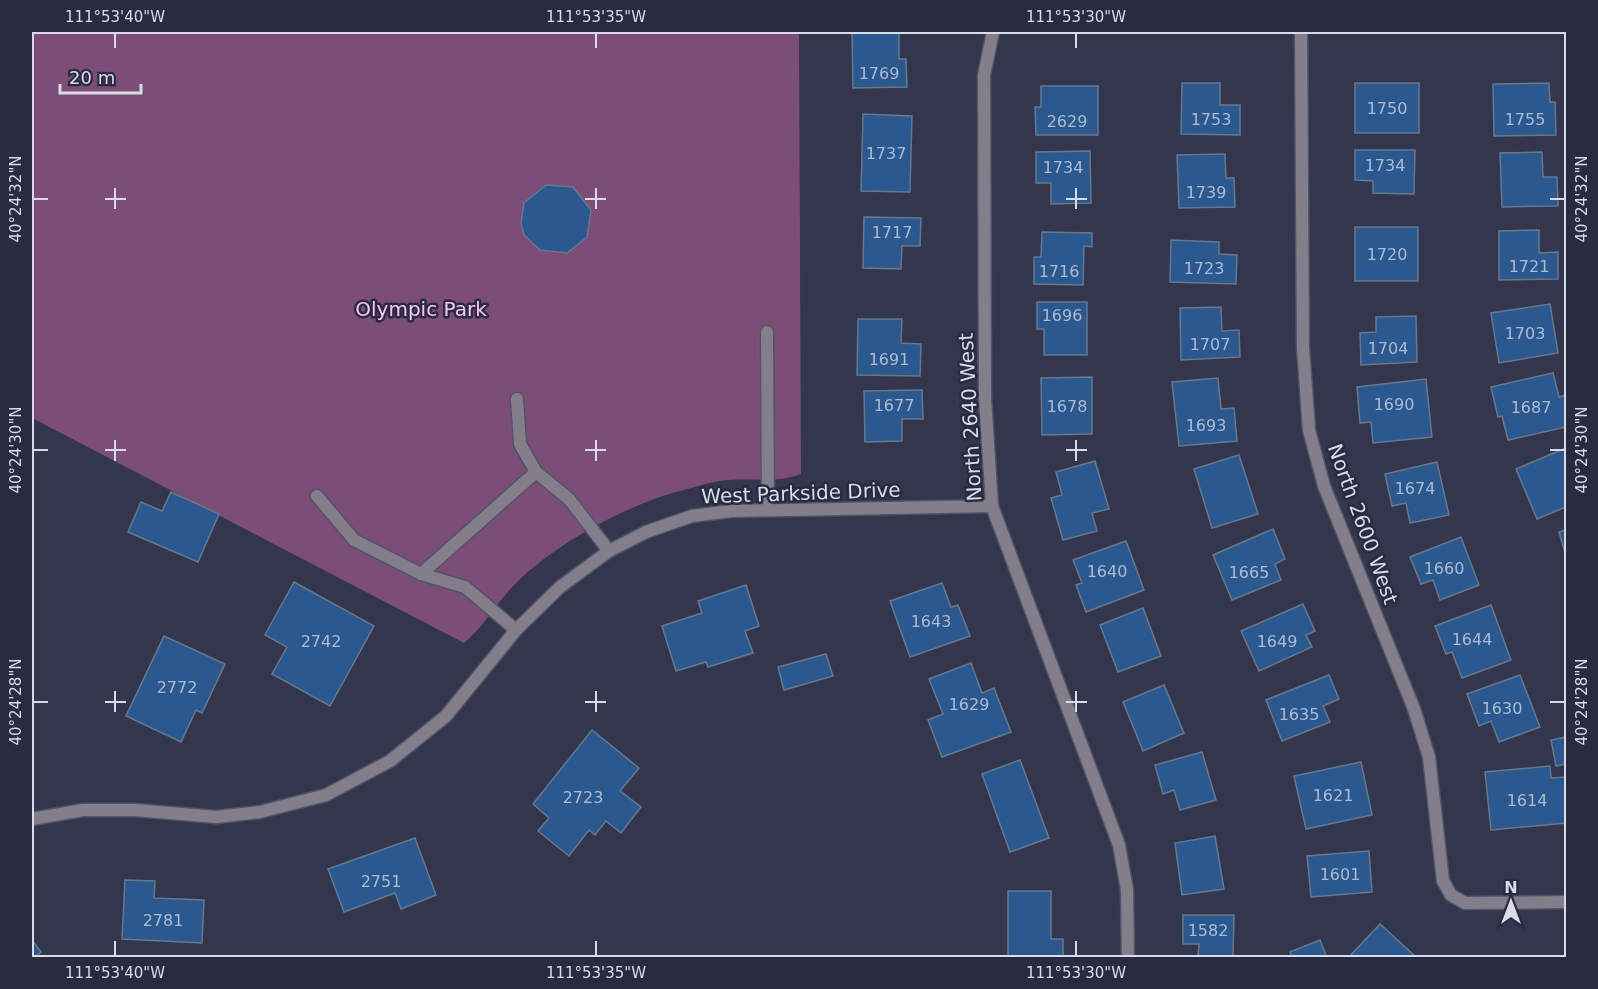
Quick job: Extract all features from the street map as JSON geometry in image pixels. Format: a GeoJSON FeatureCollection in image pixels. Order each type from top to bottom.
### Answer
{"type":"FeatureCollection","features":[{"type":"Feature","properties":{"kind":"street","name":"North 2640 West"},"geometry":{"type":"LineString","coordinates":[[993,32],[984,75],[986,398],[992,506],[1119,845],[1127,890],[1128,957]]}},
{"type":"Feature","properties":{"kind":"street","name":"North 2600 West"},"geometry":{"type":"LineString","coordinates":[[1301,32],[1303,348],[1309,430],[1324,486],[1414,709],[1429,757],[1443,881],[1450,895],[1465,903],[1566,902]]}},
{"type":"Feature","properties":{"kind":"street"},"geometry":{"type":"LineString","coordinates":[[768,332],[768,510]]}},
{"type":"Feature","properties":{"kind":"street"},"geometry":{"type":"LineString","coordinates":[[517,399],[520,444],[536,472],[569,499],[609,551]]}},
{"type":"Feature","properties":{"kind":"street"},"geometry":{"type":"LineString","coordinates":[[421,574],[536,472]]}},
{"type":"Feature","properties":{"kind":"street"},"geometry":{"type":"LineString","coordinates":[[317,496],[354,540],[421,574],[465,587],[516,630]]}},
{"type":"Feature","properties":{"kind":"street","name":"West Parkside Drive"},"geometry":{"type":"LineString","coordinates":[[32,819],[83,810],[135,810],[216,817],[260,812],[326,795],[390,761],[446,716],[516,630],[560,587],[609,551],[646,532],[692,516],[732,511],[992,506]]}},
{"type":"Feature","properties":{"kind":"green space","name":"Olympic Park"},"geometry":{"type":"Polygon","coordinates":[[[32,32],[799,32],[801,474],[772,480],[730,480],[709,483],[656,499],[613,517],[572,540],[534,567],[511,588],[464,643],[32,418],[32,32]]]}},
{"type":"Feature","properties":{"kind":"building"},"geometry":{"type":"Polygon","coordinates":[[[852,32],[899,32],[899,59],[906,59],[907,87],[853,88],[852,32]]]}},
{"type":"Feature","properties":{"kind":"building"},"geometry":{"type":"Polygon","coordinates":[[[1182,83],[1220,83],[1220,105],[1240,105],[1240,135],[1181,134],[1182,83]]]}},
{"type":"Feature","properties":{"kind":"building"},"geometry":{"type":"Polygon","coordinates":[[[1355,83],[1419,83],[1419,133],[1355,133],[1355,83]]]}},
{"type":"Feature","properties":{"kind":"building"},"geometry":{"type":"Polygon","coordinates":[[[1549,83],[1550,102],[1555,102],[1556,135],[1494,136],[1493,84],[1549,83]]]}},
{"type":"Feature","properties":{"kind":"building"},"geometry":{"type":"Polygon","coordinates":[[[1041,86],[1098,86],[1098,135],[1036,135],[1035,107],[1041,107],[1041,86]]]}},
{"type":"Feature","properties":{"kind":"building"},"geometry":{"type":"Polygon","coordinates":[[[863,114],[912,116],[910,192],[861,191],[863,114]]]}},
{"type":"Feature","properties":{"kind":"building"},"geometry":{"type":"Polygon","coordinates":[[[1355,150],[1415,150],[1414,194],[1373,193],[1373,181],[1355,180],[1355,150]]]}},
{"type":"Feature","properties":{"kind":"building"},"geometry":{"type":"Polygon","coordinates":[[[1090,151],[1091,203],[1051,204],[1051,183],[1036,183],[1036,152],[1090,151]]]}},
{"type":"Feature","properties":{"kind":"building"},"geometry":{"type":"Polygon","coordinates":[[[1542,152],[1543,177],[1557,177],[1558,206],[1502,207],[1500,153],[1542,152]]]}},
{"type":"Feature","properties":{"kind":"building"},"geometry":{"type":"Polygon","coordinates":[[[1225,154],[1226,178],[1234,178],[1235,207],[1179,208],[1177,155],[1225,154]]]}},
{"type":"Feature","properties":{"kind":"building"},"geometry":{"type":"Polygon","coordinates":[[[546,185],[573,187],[591,210],[587,237],[567,253],[540,250],[524,235],[521,223],[524,203],[546,185]]]}},
{"type":"Feature","properties":{"kind":"building"},"geometry":{"type":"Polygon","coordinates":[[[864,217],[921,218],[920,246],[902,246],[901,269],[863,268],[864,217]]]}},
{"type":"Feature","properties":{"kind":"building"},"geometry":{"type":"Polygon","coordinates":[[[1355,227],[1418,227],[1418,281],[1355,281],[1355,227]]]}},
{"type":"Feature","properties":{"kind":"building"},"geometry":{"type":"Polygon","coordinates":[[[1539,230],[1539,253],[1558,252],[1558,279],[1499,280],[1499,231],[1539,230]]]}},
{"type":"Feature","properties":{"kind":"building"},"geometry":{"type":"Polygon","coordinates":[[[1042,232],[1092,233],[1092,247],[1084,246],[1083,285],[1034,284],[1034,257],[1041,257],[1042,232]]]}},
{"type":"Feature","properties":{"kind":"building"},"geometry":{"type":"Polygon","coordinates":[[[1171,240],[1219,242],[1219,254],[1237,255],[1236,284],[1170,282],[1171,240]]]}},
{"type":"Feature","properties":{"kind":"building"},"geometry":{"type":"Polygon","coordinates":[[[1037,302],[1087,302],[1087,355],[1044,355],[1044,329],[1037,329],[1037,302]]]}},
{"type":"Feature","properties":{"kind":"building"},"geometry":{"type":"Polygon","coordinates":[[[1550,304],[1558,353],[1499,363],[1491,313],[1550,304]]]}},
{"type":"Feature","properties":{"kind":"building"},"geometry":{"type":"Polygon","coordinates":[[[1221,307],[1222,331],[1239,330],[1240,357],[1181,360],[1180,308],[1221,307]]]}},
{"type":"Feature","properties":{"kind":"building"},"geometry":{"type":"Polygon","coordinates":[[[1416,316],[1417,362],[1361,365],[1360,333],[1376,332],[1376,317],[1416,316]]]}},
{"type":"Feature","properties":{"kind":"building"},"geometry":{"type":"Polygon","coordinates":[[[858,319],[902,319],[901,343],[921,344],[920,376],[857,375],[858,319]]]}},
{"type":"Feature","properties":{"kind":"building"},"geometry":{"type":"Polygon","coordinates":[[[1553,373],[1559,397],[1566,395],[1566,427],[1508,440],[1502,416],[1498,417],[1491,387],[1553,373]]]}},
{"type":"Feature","properties":{"kind":"building"},"geometry":{"type":"Polygon","coordinates":[[[1092,377],[1092,434],[1042,435],[1041,378],[1092,377]]]}},
{"type":"Feature","properties":{"kind":"building"},"geometry":{"type":"Polygon","coordinates":[[[1218,378],[1221,409],[1234,408],[1237,441],[1179,446],[1172,382],[1218,378]]]}},
{"type":"Feature","properties":{"kind":"building"},"geometry":{"type":"Polygon","coordinates":[[[1426,379],[1432,437],[1373,443],[1371,422],[1360,423],[1357,387],[1426,379]]]}},
{"type":"Feature","properties":{"kind":"building"},"geometry":{"type":"Polygon","coordinates":[[[922,390],[923,419],[902,419],[902,441],[865,442],[864,391],[922,390]]]}},
{"type":"Feature","properties":{"kind":"building"},"geometry":{"type":"Polygon","coordinates":[[[1566,448],[1566,507],[1537,519],[1516,469],[1566,448]]]}},
{"type":"Feature","properties":{"kind":"building"},"geometry":{"type":"Polygon","coordinates":[[[1239,455],[1258,514],[1212,528],[1194,469],[1239,455]]]}},
{"type":"Feature","properties":{"kind":"building"},"geometry":{"type":"Polygon","coordinates":[[[1095,461],[1109,509],[1092,513],[1097,531],[1063,540],[1051,498],[1062,495],[1056,472],[1095,461]]]}},
{"type":"Feature","properties":{"kind":"building"},"geometry":{"type":"Polygon","coordinates":[[[1437,462],[1449,515],[1410,523],[1406,503],[1392,506],[1385,474],[1437,462]]]}},
{"type":"Feature","properties":{"kind":"building"},"geometry":{"type":"Polygon","coordinates":[[[171,492],[219,514],[198,562],[128,532],[141,502],[162,511],[171,492]]]}},
{"type":"Feature","properties":{"kind":"building"},"geometry":{"type":"Polygon","coordinates":[[[1273,529],[1285,559],[1275,564],[1281,580],[1232,600],[1213,555],[1273,529]]]}},
{"type":"Feature","properties":{"kind":"building"},"geometry":{"type":"Polygon","coordinates":[[[1566,530],[1566,556],[1559,532],[1566,530]]]}},
{"type":"Feature","properties":{"kind":"building"},"geometry":{"type":"Polygon","coordinates":[[[1461,537],[1479,585],[1440,600],[1433,580],[1421,584],[1410,557],[1461,537]]]}},
{"type":"Feature","properties":{"kind":"building"},"geometry":{"type":"Polygon","coordinates":[[[1126,541],[1144,590],[1086,612],[1076,585],[1082,583],[1073,560],[1126,541]]]}},
{"type":"Feature","properties":{"kind":"building"},"geometry":{"type":"Polygon","coordinates":[[[294,582],[374,626],[330,706],[272,674],[287,647],[265,635],[294,582]]]}},
{"type":"Feature","properties":{"kind":"building"},"geometry":{"type":"Polygon","coordinates":[[[942,583],[951,607],[958,605],[970,636],[910,657],[890,601],[942,583]]]}},
{"type":"Feature","properties":{"kind":"building"},"geometry":{"type":"Polygon","coordinates":[[[746,585],[759,626],[745,631],[753,653],[708,667],[706,662],[676,671],[662,626],[702,613],[698,601],[746,585]]]}},
{"type":"Feature","properties":{"kind":"building"},"geometry":{"type":"Polygon","coordinates":[[[1303,604],[1315,631],[1306,635],[1312,647],[1259,671],[1241,631],[1303,604]]]}},
{"type":"Feature","properties":{"kind":"building"},"geometry":{"type":"Polygon","coordinates":[[[1491,605],[1511,660],[1462,678],[1452,652],[1446,654],[1435,626],[1491,605]]]}},
{"type":"Feature","properties":{"kind":"building"},"geometry":{"type":"Polygon","coordinates":[[[1143,608],[1161,656],[1118,672],[1100,625],[1143,608]]]}},
{"type":"Feature","properties":{"kind":"building"},"geometry":{"type":"Polygon","coordinates":[[[164,636],[225,664],[202,713],[196,710],[181,742],[126,716],[164,636]]]}},
{"type":"Feature","properties":{"kind":"building"},"geometry":{"type":"Polygon","coordinates":[[[826,654],[833,676],[784,690],[778,667],[826,654]]]}},
{"type":"Feature","properties":{"kind":"building"},"geometry":{"type":"Polygon","coordinates":[[[971,663],[982,693],[994,688],[1011,732],[942,757],[928,720],[943,714],[929,679],[971,663]]]}},
{"type":"Feature","properties":{"kind":"building"},"geometry":{"type":"Polygon","coordinates":[[[1329,675],[1339,699],[1323,706],[1330,722],[1282,741],[1266,700],[1329,675]]]}},
{"type":"Feature","properties":{"kind":"building"},"geometry":{"type":"Polygon","coordinates":[[[1520,675],[1540,727],[1499,742],[1491,721],[1479,726],[1467,694],[1520,675]]]}},
{"type":"Feature","properties":{"kind":"building"},"geometry":{"type":"Polygon","coordinates":[[[1164,685],[1184,733],[1143,751],[1123,702],[1164,685]]]}},
{"type":"Feature","properties":{"kind":"building"},"geometry":{"type":"Polygon","coordinates":[[[592,730],[639,768],[620,791],[641,807],[621,833],[606,821],[595,835],[589,830],[569,856],[538,831],[549,818],[533,804],[592,730]]]}},
{"type":"Feature","properties":{"kind":"building"},"geometry":{"type":"Polygon","coordinates":[[[1566,737],[1566,764],[1556,766],[1551,740],[1566,737]]]}},
{"type":"Feature","properties":{"kind":"building"},"geometry":{"type":"Polygon","coordinates":[[[1202,752],[1216,800],[1180,810],[1174,790],[1163,794],[1155,765],[1202,752]]]}},
{"type":"Feature","properties":{"kind":"building"},"geometry":{"type":"Polygon","coordinates":[[[1020,760],[1049,838],[1010,852],[982,774],[1020,760]]]}},
{"type":"Feature","properties":{"kind":"building"},"geometry":{"type":"Polygon","coordinates":[[[1361,762],[1372,815],[1306,829],[1294,776],[1361,762]]]}},
{"type":"Feature","properties":{"kind":"building"},"geometry":{"type":"Polygon","coordinates":[[[1550,766],[1551,778],[1566,777],[1566,823],[1491,830],[1485,772],[1550,766]]]}},
{"type":"Feature","properties":{"kind":"building"},"geometry":{"type":"Polygon","coordinates":[[[1215,836],[1224,889],[1182,895],[1175,843],[1215,836]]]}},
{"type":"Feature","properties":{"kind":"building"},"geometry":{"type":"Polygon","coordinates":[[[415,838],[436,895],[401,909],[395,893],[344,912],[328,869],[415,838]]]}},
{"type":"Feature","properties":{"kind":"building"},"geometry":{"type":"Polygon","coordinates":[[[1369,851],[1372,892],[1311,897],[1307,856],[1369,851]]]}},
{"type":"Feature","properties":{"kind":"building"},"geometry":{"type":"Polygon","coordinates":[[[125,880],[155,881],[154,898],[204,900],[202,943],[122,939],[125,880]]]}},
{"type":"Feature","properties":{"kind":"building"},"geometry":{"type":"Polygon","coordinates":[[[1008,891],[1051,891],[1051,939],[1063,939],[1063,958],[1008,958],[1008,891]]]}},
{"type":"Feature","properties":{"kind":"building"},"geometry":{"type":"Polygon","coordinates":[[[1183,915],[1234,915],[1233,958],[1198,958],[1199,944],[1183,944],[1183,915]]]}},
{"type":"Feature","properties":{"kind":"building"},"geometry":{"type":"Polygon","coordinates":[[[1380,924],[1417,958],[1348,958],[1380,924]]]}},
{"type":"Feature","properties":{"kind":"building"},"geometry":{"type":"Polygon","coordinates":[[[32,940],[41,952],[34,958],[32,958],[32,940]]]}},
{"type":"Feature","properties":{"kind":"building"},"geometry":{"type":"Polygon","coordinates":[[[1320,940],[1327,958],[1292,958],[1290,952],[1320,940]]]}}]}
